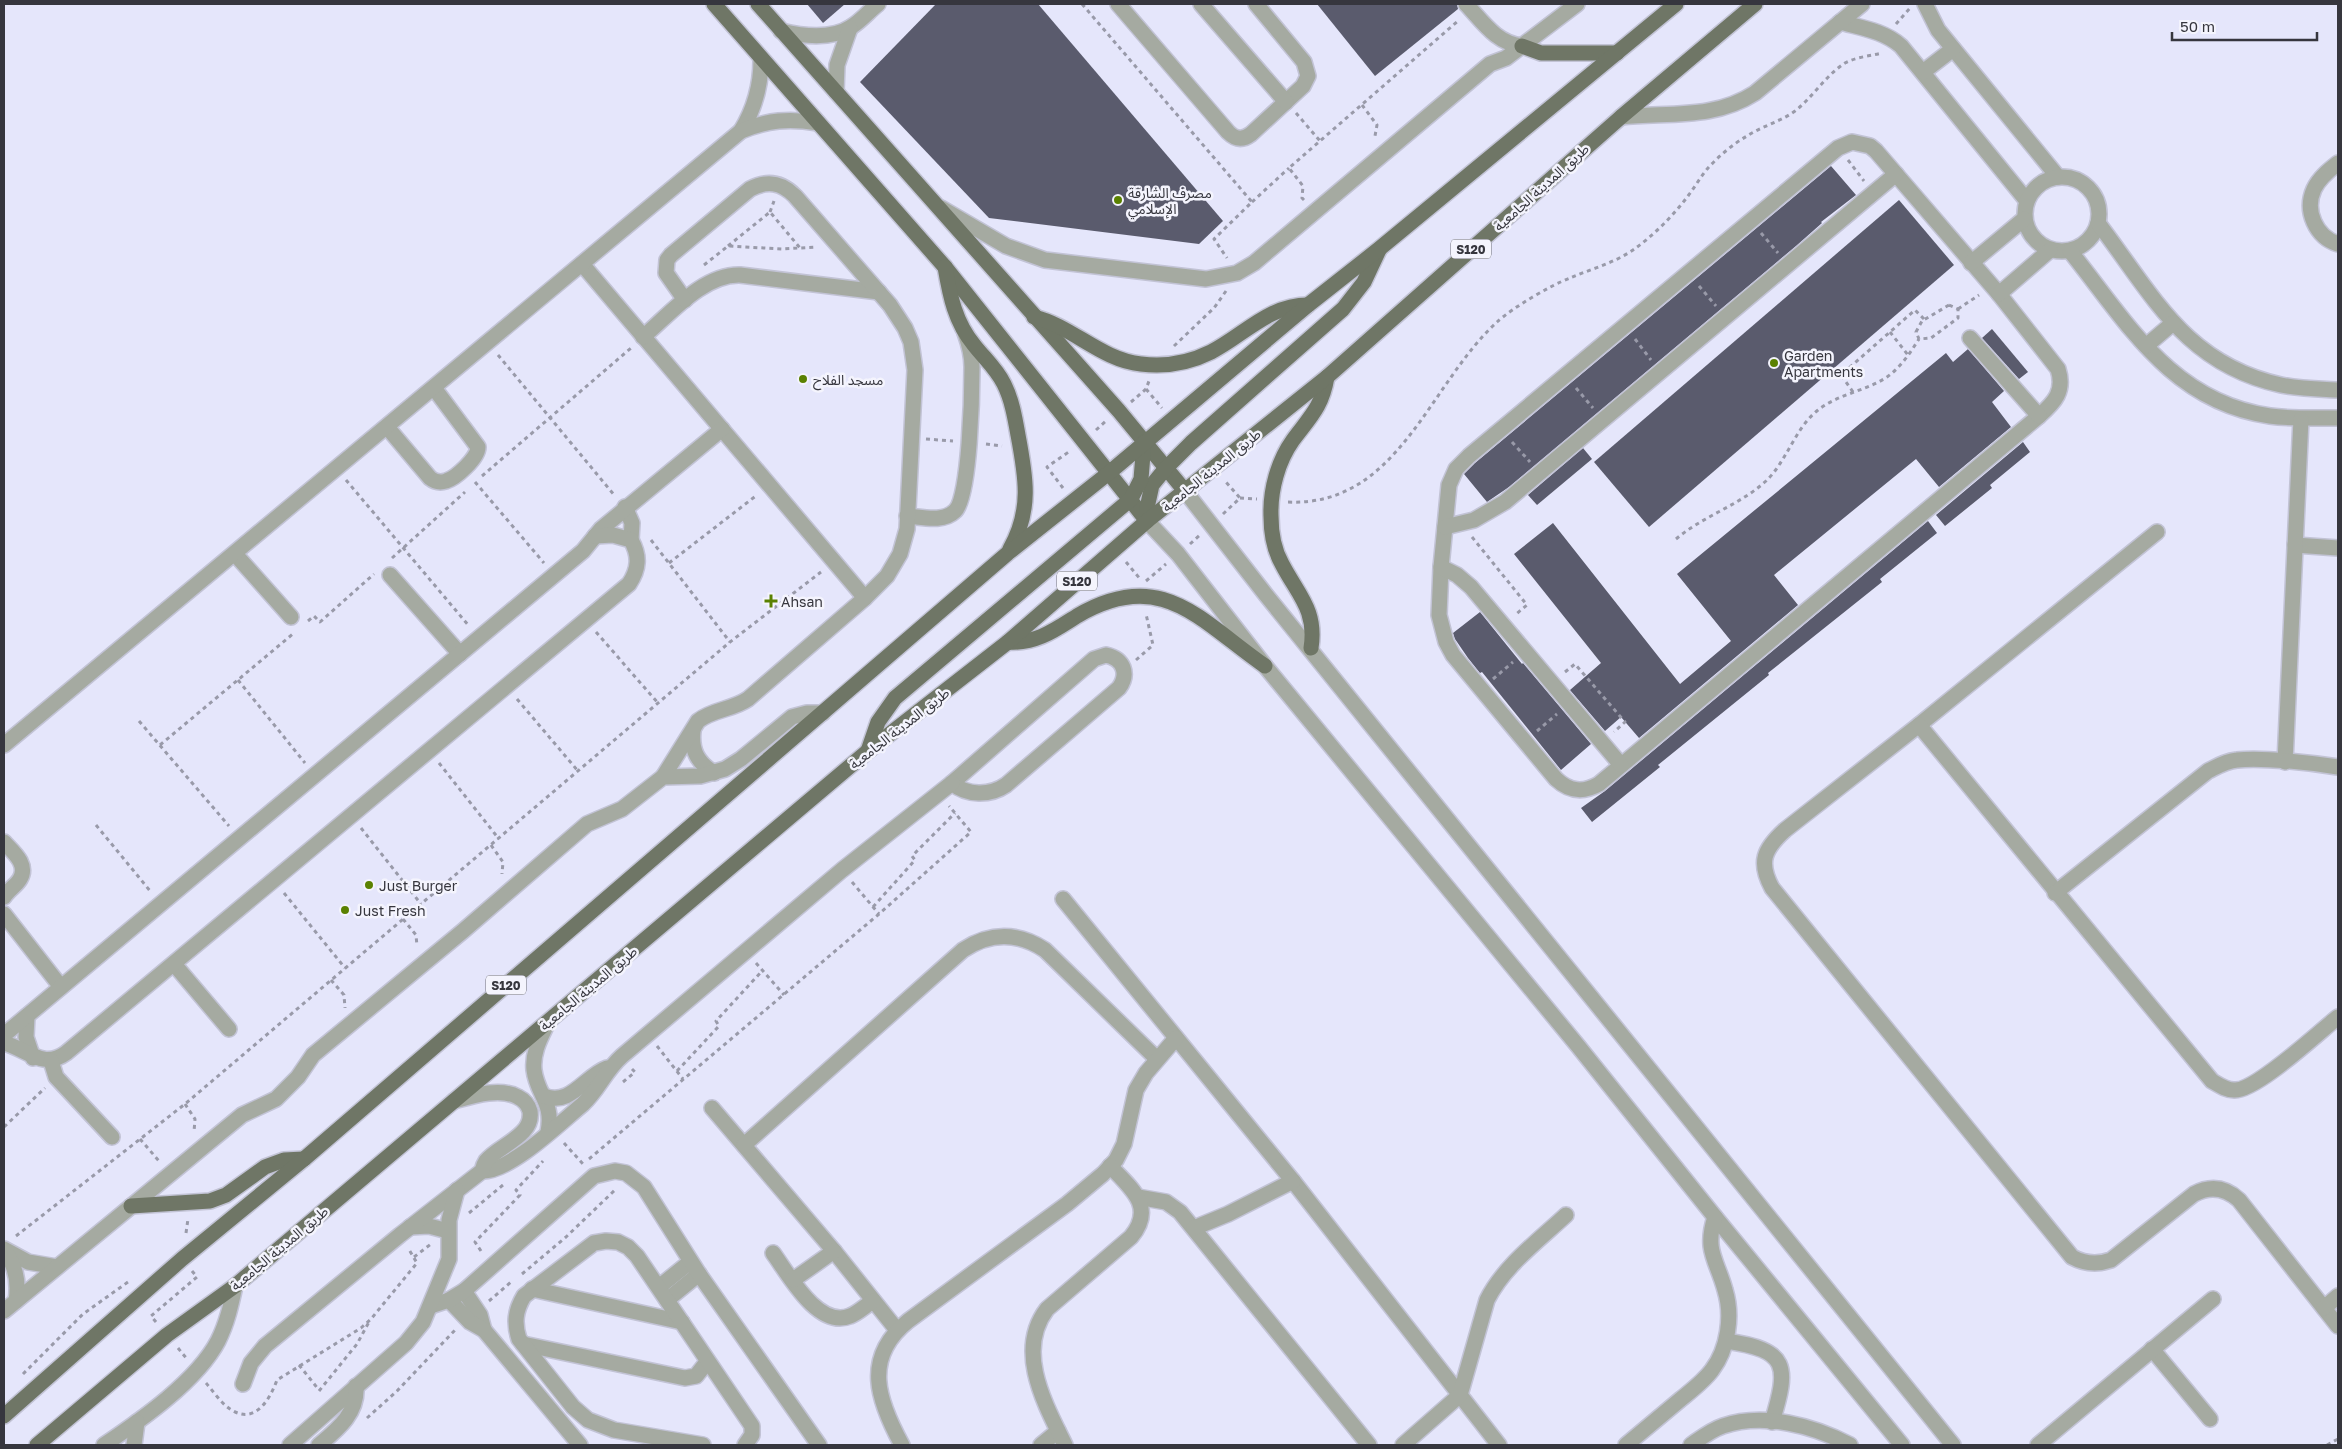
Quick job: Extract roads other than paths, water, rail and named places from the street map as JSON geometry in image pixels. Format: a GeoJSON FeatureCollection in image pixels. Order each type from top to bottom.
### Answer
{"type":"FeatureCollection","features":[{"type":"Feature","properties":{"kind":"main road"},"geometry":{"type":"LineString","coordinates":[[714,4],[945,267],[1110,472],[1147,521]]}},
{"type":"Feature","properties":{"kind":"main road"},"geometry":{"type":"LineString","coordinates":[[758,4],[1185,491]]}},
{"type":"Feature","properties":{"kind":"main road"},"geometry":{"type":"LineString","coordinates":[[1008,552],[1110,472],[1308,305],[1379,249],[1676,4]]}},
{"type":"Feature","properties":{"kind":"main road","name":"طريق المدينة الجامعية"},"geometry":{"type":"LineString","coordinates":[[37,1445],[167,1335],[235,1286],[868,751],[1008,642],[1147,521],[1327,377],[1621,117],[1755,4]]}},
{"type":"Feature","properties":{"kind":"main road"},"geometry":{"type":"LineString","coordinates":[[1522,46],[1541,53],[1617,53]]}},
{"type":"Feature","properties":{"kind":"main road"},"geometry":{"type":"LineString","coordinates":[[1147,521],[1147,508],[1152,485],[1166,468],[1343,309],[1364,282],[1379,249]]}},
{"type":"Feature","properties":{"kind":"main road"},"geometry":{"type":"LineString","coordinates":[[945,267],[951,302],[965,333],[990,362],[1004,384],[1013,410],[1026,478],[1026,502],[1020,528],[1008,552]]}},
{"type":"Feature","properties":{"kind":"main road"},"geometry":{"type":"LineString","coordinates":[[1033,316],[1060,326],[1091,345],[1122,360],[1154,366],[1169,365],[1199,358],[1276,310],[1298,305],[1308,305]]}},
{"type":"Feature","properties":{"kind":"main road"},"geometry":{"type":"LineString","coordinates":[[1311,648],[1313,634],[1309,610],[1281,563],[1275,548],[1271,524],[1271,501],[1274,484],[1285,454],[1318,409],[1327,377]]}},
{"type":"Feature","properties":{"kind":"main road"},"geometry":{"type":"LineString","coordinates":[[868,751],[878,722],[895,698],[1131,499],[1141,479],[1144,442]]}},
{"type":"Feature","properties":{"kind":"main road","name":"S120"},"geometry":{"type":"LineString","coordinates":[[4,1416],[182,1259],[304,1159],[1008,552]]}},
{"type":"Feature","properties":{"kind":"main road"},"geometry":{"type":"LineString","coordinates":[[1008,642],[1024,642],[1039,639],[1082,614],[1116,599],[1150,595],[1174,602],[1206,621],[1265,666]]}},
{"type":"Feature","properties":{"kind":"main road"},"geometry":{"type":"LineString","coordinates":[[131,1206],[190,1203],[218,1199],[257,1172],[275,1163],[304,1159]]}},
{"type":"Feature","properties":{"kind":"street"},"geometry":{"type":"LineString","coordinates":[[780,31],[808,36],[836,32],[850,28],[878,4]]}},
{"type":"Feature","properties":{"kind":"street"},"geometry":{"type":"LineString","coordinates":[[1118,4],[1232,136],[1242,139],[1247,137],[1307,81],[1307,66],[1256,4]]}},
{"type":"Feature","properties":{"kind":"street"},"geometry":{"type":"LineString","coordinates":[[1200,4],[1286,102]]}},
{"type":"Feature","properties":{"kind":"street"},"geometry":{"type":"LineString","coordinates":[[935,204],[1006,246],[1038,259],[1206,279],[1236,274],[1254,263],[1490,64],[1506,58],[1577,4]]}},
{"type":"Feature","properties":{"kind":"street"},"geometry":{"type":"LineString","coordinates":[[1621,117],[1712,112],[1742,102],[1862,4]]}},
{"type":"Feature","properties":{"kind":"street"},"geometry":{"type":"LineString","coordinates":[[1920,4],[1953,49],[2058,177]]}},
{"type":"Feature","properties":{"kind":"street"},"geometry":{"type":"LineString","coordinates":[[1469,7],[1498,38],[1514,45],[1522,46]]}},
{"type":"Feature","properties":{"kind":"street"},"geometry":{"type":"LineString","coordinates":[[1840,22],[1890,37],[1909,54],[2027,201]]}},
{"type":"Feature","properties":{"kind":"street"},"geometry":{"type":"LineString","coordinates":[[836,92],[837,66],[850,28]]}},
{"type":"Feature","properties":{"kind":"street"},"geometry":{"type":"LineString","coordinates":[[1923,72],[1953,49]]}},
{"type":"Feature","properties":{"kind":"street"},"geometry":{"type":"LineString","coordinates":[[4,745],[741,130],[755,104],[762,60]]}},
{"type":"Feature","properties":{"kind":"street"},"geometry":{"type":"LineString","coordinates":[[741,130],[771,121],[786,120],[817,123]]}},
{"type":"Feature","properties":{"kind":"street"},"geometry":{"type":"LineString","coordinates":[[1852,142],[1870,146],[1896,174],[1996,290],[2058,369],[2061,388],[2058,397],[2039,416],[1621,765],[1591,788],[1572,790],[1556,779],[1453,655],[1441,629],[1439,615],[1441,566],[1449,485],[1456,469],[1501,429],[1838,148],[1852,142]]}},
{"type":"Feature","properties":{"kind":"street"},"geometry":{"type":"LineString","coordinates":[[2338,163],[2319,180],[2314,190],[2311,210],[2318,229],[2325,237],[2338,244]]}},
{"type":"Feature","properties":{"kind":"street"},"geometry":{"type":"LineString","coordinates":[[1445,527],[1462,524],[1496,510],[1896,174]]}},
{"type":"Feature","properties":{"kind":"street"},"geometry":{"type":"LineString","coordinates":[[2058,177],[2078,180],[2093,193],[2100,212],[2098,223],[2091,238],[2078,248],[2070,251],[2050,250],[2041,246],[2033,238],[2024,219],[2027,201],[2039,184],[2058,177]]}},
{"type":"Feature","properties":{"kind":"street"},"geometry":{"type":"LineString","coordinates":[[4,1311],[250,1110],[276,1099],[298,1076],[313,1055],[435,954],[579,829],[618,812],[663,777],[698,721],[706,715],[738,706],[748,699],[865,598],[887,576],[894,566],[904,542],[907,516],[914,356],[905,328],[879,292],[788,189],[769,183],[759,184],[750,189],[667,260],[666,273],[669,280],[686,300]]}},
{"type":"Feature","properties":{"kind":"street"},"geometry":{"type":"LineString","coordinates":[[1972,263],[2024,219]]}},
{"type":"Feature","properties":{"kind":"street"},"geometry":{"type":"LineString","coordinates":[[2098,223],[2173,323],[2212,358],[2246,376],[2284,386],[2338,390]]}},
{"type":"Feature","properties":{"kind":"street"},"geometry":{"type":"LineString","coordinates":[[1996,290],[2050,250]]}},
{"type":"Feature","properties":{"kind":"street"},"geometry":{"type":"LineString","coordinates":[[2070,251],[2146,346],[2173,374],[2194,389],[2218,402],[2244,411],[2270,416],[2338,418]]}},
{"type":"Feature","properties":{"kind":"street"},"geometry":{"type":"LineString","coordinates":[[582,264],[865,598]]}},
{"type":"Feature","properties":{"kind":"street"},"geometry":{"type":"LineString","coordinates":[[643,337],[712,280],[730,274],[879,292]]}},
{"type":"Feature","properties":{"kind":"street"},"geometry":{"type":"LineString","coordinates":[[2146,346],[2173,323]]}},
{"type":"Feature","properties":{"kind":"street"},"geometry":{"type":"LineString","coordinates":[[907,516],[940,518],[956,511],[962,503],[969,442],[972,367],[965,333]]}},
{"type":"Feature","properties":{"kind":"street"},"geometry":{"type":"LineString","coordinates":[[1970,338],[2039,416]]}},
{"type":"Feature","properties":{"kind":"street"},"geometry":{"type":"LineString","coordinates":[[387,427],[434,481],[444,482],[463,468],[477,456],[477,443],[434,388]]}},
{"type":"Feature","properties":{"kind":"street"},"geometry":{"type":"LineString","coordinates":[[2285,762],[2301,418]]}},
{"type":"Feature","properties":{"kind":"street"},"geometry":{"type":"LineString","coordinates":[[4,1035],[583,551],[600,529],[722,429]]}},
{"type":"Feature","properties":{"kind":"street"},"geometry":{"type":"LineString","coordinates":[[1185,491],[1953,1445]]}},
{"type":"Feature","properties":{"kind":"street"},"geometry":{"type":"LineString","coordinates":[[4,1043],[33,1058],[50,1061],[66,1053],[629,584],[634,576],[638,558],[631,540],[632,523],[625,508]]}},
{"type":"Feature","properties":{"kind":"street"},"geometry":{"type":"LineString","coordinates":[[1147,521],[1178,554],[1265,666],[1578,1046],[1902,1445]]}},
{"type":"Feature","properties":{"kind":"street"},"geometry":{"type":"LineString","coordinates":[[2157,532],[1773,841],[1767,850],[1764,862],[1765,875],[1772,888],[2072,1257],[2087,1263],[2104,1263],[2111,1260],[2194,1194],[2202,1190],[2218,1188],[2233,1194],[2239,1200],[2338,1326]]}},
{"type":"Feature","properties":{"kind":"street"},"geometry":{"type":"LineString","coordinates":[[595,536],[613,535],[631,540]]}},
{"type":"Feature","properties":{"kind":"street"},"geometry":{"type":"LineString","coordinates":[[2295,545],[2338,548]]}},
{"type":"Feature","properties":{"kind":"street"},"geometry":{"type":"LineString","coordinates":[[235,554],[291,616]]}},
{"type":"Feature","properties":{"kind":"street"},"geometry":{"type":"LineString","coordinates":[[1441,566],[1464,580],[1621,765]]}},
{"type":"Feature","properties":{"kind":"street"},"geometry":{"type":"LineString","coordinates":[[385,570],[460,654]]}},
{"type":"Feature","properties":{"kind":"street"},"geometry":{"type":"LineString","coordinates":[[544,1096],[555,1099],[566,1097],[599,1072],[608,1068],[842,870],[939,794],[1094,659],[1100,656],[1113,657],[1122,665],[1125,677],[1119,688],[1000,789],[980,793],[963,790],[952,783]]}},
{"type":"Feature","properties":{"kind":"street"},"geometry":{"type":"LineString","coordinates":[[663,777],[714,773],[741,759],[792,717],[807,713],[823,713]]}},
{"type":"Feature","properties":{"kind":"street"},"geometry":{"type":"LineString","coordinates":[[1919,725],[2204,1073],[2222,1087],[2234,1090],[2244,1089],[2258,1081],[2338,1017]]}},
{"type":"Feature","properties":{"kind":"street"},"geometry":{"type":"LineString","coordinates":[[693,730],[693,750],[698,760],[714,773]]}},
{"type":"Feature","properties":{"kind":"street"},"geometry":{"type":"LineString","coordinates":[[2055,893],[2208,771],[2222,764],[2237,760],[2338,767]]}},
{"type":"Feature","properties":{"kind":"street"},"geometry":{"type":"LineString","coordinates":[[4,842],[18,858],[23,868],[21,878],[4,896]]}},
{"type":"Feature","properties":{"kind":"street"},"geometry":{"type":"LineString","coordinates":[[1062,899],[1294,1181],[1499,1445]]}},
{"type":"Feature","properties":{"kind":"street"},"geometry":{"type":"LineString","coordinates":[[4,914],[61,987]]}},
{"type":"Feature","properties":{"kind":"street"},"geometry":{"type":"LineString","coordinates":[[744,1145],[962,950],[986,938],[1011,936],[1029,941],[1045,950],[1157,1059]]}},
{"type":"Feature","properties":{"kind":"street"},"geometry":{"type":"LineString","coordinates":[[174,964],[229,1029]]}},
{"type":"Feature","properties":{"kind":"street"},"geometry":{"type":"LineString","coordinates":[[27,1016],[26,1037],[33,1058]]}},
{"type":"Feature","properties":{"kind":"street"},"geometry":{"type":"LineString","coordinates":[[548,1022],[534,1057],[536,1080],[550,1112],[554,1134]]}},
{"type":"Feature","properties":{"kind":"street"},"geometry":{"type":"LineString","coordinates":[[902,1445],[882,1404],[879,1388],[880,1359],[888,1341],[897,1330],[1067,1204],[1110,1166],[1124,1144],[1136,1090],[1157,1059],[1176,1038]]}},
{"type":"Feature","properties":{"kind":"street"},"geometry":{"type":"LineString","coordinates":[[50,1061],[56,1077],[112,1137]]}},
{"type":"Feature","properties":{"kind":"street"},"geometry":{"type":"LineString","coordinates":[[482,1171],[496,1169],[510,1162],[554,1134],[593,1094],[608,1068]]}},
{"type":"Feature","properties":{"kind":"street"},"geometry":{"type":"LineString","coordinates":[[243,1384],[251,1363],[265,1346],[410,1227],[482,1171],[488,1158],[524,1131],[530,1119],[528,1106],[524,1100],[514,1094],[474,1095],[454,1101]]}},
{"type":"Feature","properties":{"kind":"street"},"geometry":{"type":"LineString","coordinates":[[712,1108],[834,1251],[897,1330]]}},
{"type":"Feature","properties":{"kind":"street"},"geometry":{"type":"LineString","coordinates":[[1065,1445],[1033,1364],[1031,1352],[1035,1329],[1047,1309],[1136,1230],[1142,1214],[1138,1197],[1110,1166]]}},
{"type":"Feature","properties":{"kind":"street"},"geometry":{"type":"LineString","coordinates":[[431,1306],[449,1300],[464,1291],[594,1176],[604,1172],[626,1173],[644,1187],[695,1268],[819,1445]]}},
{"type":"Feature","properties":{"kind":"street"},"geometry":{"type":"LineString","coordinates":[[1194,1228],[1228,1214],[1294,1181]]}},
{"type":"Feature","properties":{"kind":"street"},"geometry":{"type":"LineString","coordinates":[[290,1445],[406,1343],[423,1322],[449,1259],[448,1231],[451,1210],[457,1190]]}},
{"type":"Feature","properties":{"kind":"street"},"geometry":{"type":"LineString","coordinates":[[1138,1197],[1157,1200],[1173,1206],[1194,1228],[1369,1445]]}},
{"type":"Feature","properties":{"kind":"street"},"geometry":{"type":"LineString","coordinates":[[1403,1445],[1460,1395],[1487,1300],[1494,1286],[1503,1274],[1566,1215]]}},
{"type":"Feature","properties":{"kind":"street"},"geometry":{"type":"LineString","coordinates":[[1626,1445],[1707,1376],[1718,1360],[1726,1341],[1729,1312],[1727,1295],[1713,1259],[1711,1247],[1712,1227],[1715,1217]]}},
{"type":"Feature","properties":{"kind":"street"},"geometry":{"type":"LineString","coordinates":[[410,1227],[430,1226],[448,1231]]}},
{"type":"Feature","properties":{"kind":"street"},"geometry":{"type":"LineString","coordinates":[[702,1445],[614,1430],[588,1420],[573,1407],[523,1344],[516,1328],[515,1317],[518,1306],[532,1289],[594,1243],[606,1240],[618,1242],[628,1248],[658,1287],[752,1426],[752,1435],[745,1445]]}},
{"type":"Feature","properties":{"kind":"street"},"geometry":{"type":"LineString","coordinates":[[6,1246],[28,1262],[57,1267]]}},
{"type":"Feature","properties":{"kind":"street"},"geometry":{"type":"LineString","coordinates":[[6,1246],[17,1282],[16,1301]]}},
{"type":"Feature","properties":{"kind":"street"},"geometry":{"type":"LineString","coordinates":[[794,1280],[834,1251]]}},
{"type":"Feature","properties":{"kind":"street"},"geometry":{"type":"LineString","coordinates":[[773,1254],[814,1308],[827,1316],[842,1318],[850,1316],[873,1301]]}},
{"type":"Feature","properties":{"kind":"street"},"geometry":{"type":"LineString","coordinates":[[658,1287],[695,1268]]}},
{"type":"Feature","properties":{"kind":"street"},"geometry":{"type":"LineString","coordinates":[[667,1300],[695,1268]]}},
{"type":"Feature","properties":{"kind":"street"},"geometry":{"type":"LineString","coordinates":[[104,1445],[137,1422],[197,1371],[209,1356],[224,1327],[235,1286]]}},
{"type":"Feature","properties":{"kind":"street"},"geometry":{"type":"LineString","coordinates":[[532,1289],[682,1322]]}},
{"type":"Feature","properties":{"kind":"street"},"geometry":{"type":"LineString","coordinates":[[464,1291],[480,1315],[484,1330]]}},
{"type":"Feature","properties":{"kind":"street"},"geometry":{"type":"LineString","coordinates":[[2324,1308],[2338,1296]]}},
{"type":"Feature","properties":{"kind":"street"},"geometry":{"type":"LineString","coordinates":[[2038,1445],[2214,1299]]}},
{"type":"Feature","properties":{"kind":"street"},"geometry":{"type":"LineString","coordinates":[[449,1300],[470,1322],[484,1330],[580,1445]]}},
{"type":"Feature","properties":{"kind":"street"},"geometry":{"type":"LineString","coordinates":[[1726,1341],[1757,1346],[1774,1357],[1779,1365],[1783,1382],[1772,1422]]}},
{"type":"Feature","properties":{"kind":"street"},"geometry":{"type":"LineString","coordinates":[[523,1344],[685,1378],[696,1376],[707,1362]]}},
{"type":"Feature","properties":{"kind":"street"},"geometry":{"type":"LineString","coordinates":[[2152,1349],[2210,1419]]}},
{"type":"Feature","properties":{"kind":"street"},"geometry":{"type":"LineString","coordinates":[[319,1445],[348,1416],[354,1405],[356,1386]]}},
{"type":"Feature","properties":{"kind":"street"},"geometry":{"type":"LineString","coordinates":[[134,1445],[137,1422]]}},
{"type":"Feature","properties":{"kind":"street"},"geometry":{"type":"LineString","coordinates":[[1690,1445],[1707,1433],[1722,1426],[1738,1422],[1772,1422],[1811,1429],[1850,1445]]}},
{"type":"Feature","properties":{"kind":"street"},"geometry":{"type":"LineString","coordinates":[[1041,1445],[1058,1431]]}},
{"type":"Feature","properties":{"kind":"place","name":"مصرف الشارقة الإسلامي"},"geometry":{"type":"Point","coordinates":[1118,200]}},
{"type":"Feature","properties":{"kind":"place","name":"Garden Apartments"},"geometry":{"type":"Point","coordinates":[1774,363]}},
{"type":"Feature","properties":{"kind":"place","name":"مسجد الفلاح"},"geometry":{"type":"Point","coordinates":[803,379]}},
{"type":"Feature","properties":{"kind":"place","name":"Ahsan"},"geometry":{"type":"Point","coordinates":[771,601]}},
{"type":"Feature","properties":{"kind":"place","name":"Just Burger"},"geometry":{"type":"Point","coordinates":[369,885]}},
{"type":"Feature","properties":{"kind":"place","name":"Just Fresh"},"geometry":{"type":"Point","coordinates":[345,910]}}]}
